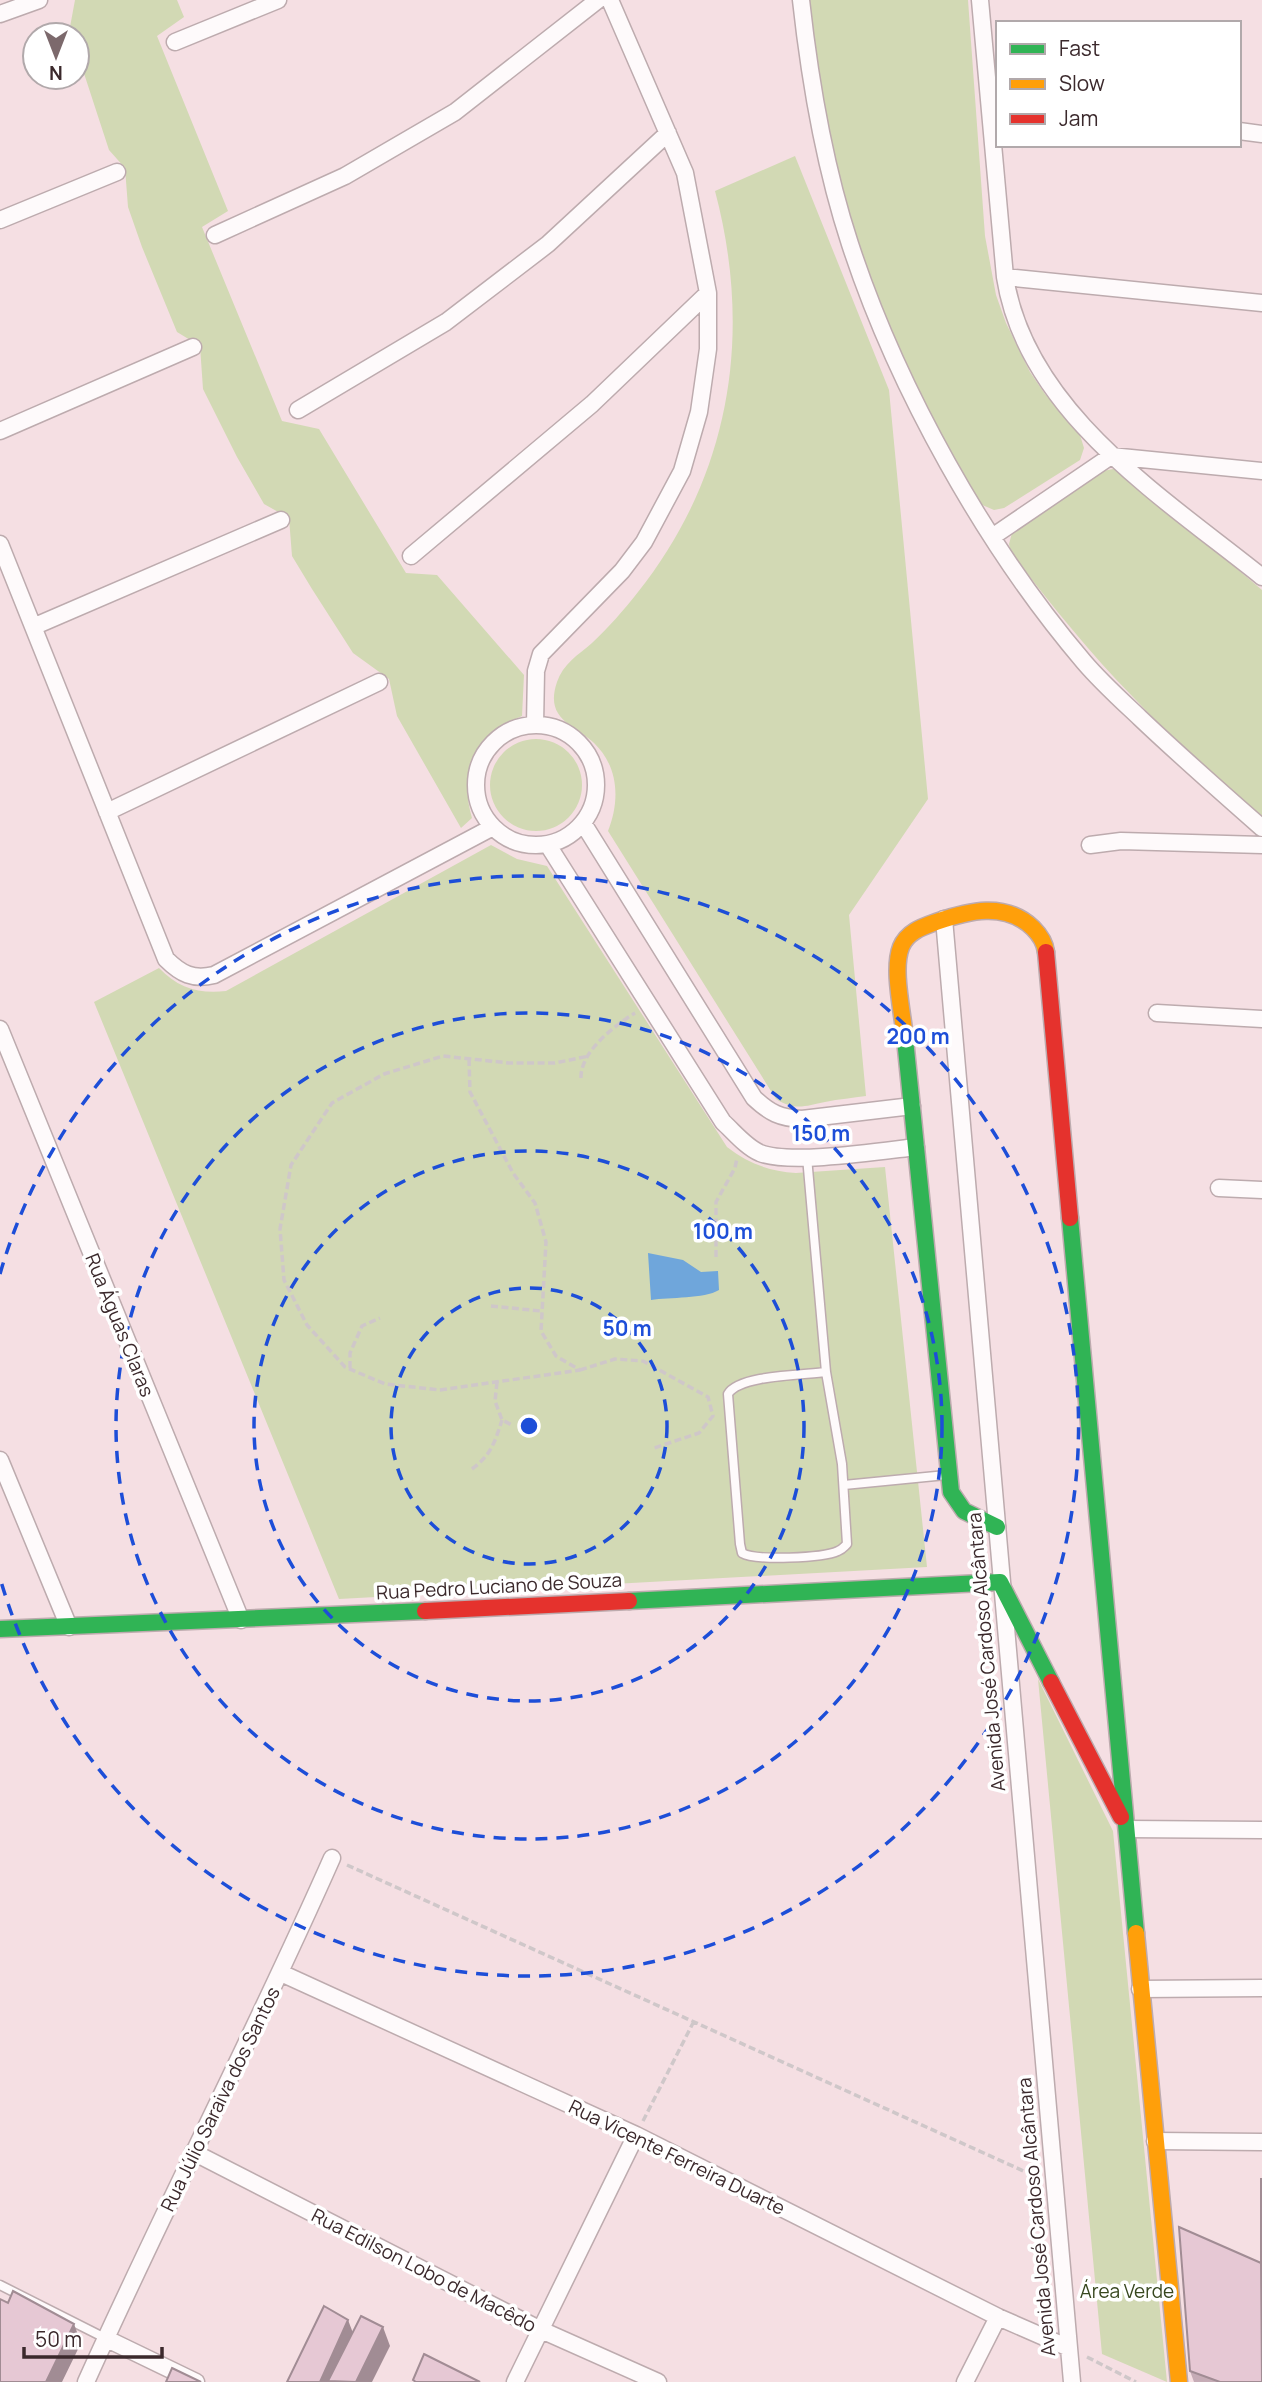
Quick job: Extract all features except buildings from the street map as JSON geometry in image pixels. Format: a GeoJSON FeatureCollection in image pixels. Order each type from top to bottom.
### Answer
{"type":"FeatureCollection","features":[{"type":"Feature","properties":{"kind":"street"},"geometry":{"type":"LineString","coordinates":[[0,14],[39,0]]}},
{"type":"Feature","properties":{"kind":"street"},"geometry":{"type":"LineString","coordinates":[[174,42],[278,0]]}},
{"type":"Feature","properties":{"kind":"street"},"geometry":{"type":"LineString","coordinates":[[215,235],[345,176],[455,112],[598,0]]}},
{"type":"Feature","properties":{"kind":"street"},"geometry":{"type":"LineString","coordinates":[[535,725],[536,671],[541,654],[622,571],[644,542],[682,471],[699,412],[708,349],[708,293],[685,173],[610,0]]}},
{"type":"Feature","properties":{"kind":"street"},"geometry":{"type":"LineString","coordinates":[[801,0],[811,77],[838,203],[864,284],[942,454],[992,537],[1035,600],[1085,664],[1153,730],[1262,828]]}},
{"type":"Feature","properties":{"kind":"street"},"geometry":{"type":"LineString","coordinates":[[980,0],[996,138]]}},
{"type":"Feature","properties":{"kind":"street"},"geometry":{"type":"LineString","coordinates":[[1241,131],[1262,134]]}},
{"type":"Feature","properties":{"kind":"street"},"geometry":{"type":"LineString","coordinates":[[298,410],[446,323],[548,244],[668,133]]}},
{"type":"Feature","properties":{"kind":"street"},"geometry":{"type":"LineString","coordinates":[[997,147],[1009,301],[1017,326],[1042,372],[1086,429],[1111,456],[1262,577]]}},
{"type":"Feature","properties":{"kind":"street"},"geometry":{"type":"LineString","coordinates":[[0,220],[117,172]]}},
{"type":"Feature","properties":{"kind":"street"},"geometry":{"type":"LineString","coordinates":[[1005,277],[1262,303]]}},
{"type":"Feature","properties":{"kind":"street"},"geometry":{"type":"LineString","coordinates":[[411,556],[592,404],[708,293]]}},
{"type":"Feature","properties":{"kind":"street"},"geometry":{"type":"LineString","coordinates":[[0,431],[193,347]]}},
{"type":"Feature","properties":{"kind":"street"},"geometry":{"type":"LineString","coordinates":[[992,537],[1111,456],[1262,471]]}},
{"type":"Feature","properties":{"kind":"street"},"geometry":{"type":"LineString","coordinates":[[34,626],[281,520]]}},
{"type":"Feature","properties":{"kind":"street"},"geometry":{"type":"LineString","coordinates":[[0,544],[166,960],[178,970],[189,976],[202,978],[214,975],[493,827]]}},
{"type":"Feature","properties":{"kind":"street"},"geometry":{"type":"LineString","coordinates":[[107,812],[379,682]]}},
{"type":"Feature","properties":{"kind":"street"},"geometry":{"type":"LineString","coordinates":[[535,725],[555,728],[572,737],[586,751],[594,768],[596,787],[593,806],[583,823],[568,835],[548,845],[529,845],[509,839],[493,827],[481,811],[478,801],[477,771],[485,752],[499,737],[516,728],[535,725]]}},
{"type":"Feature","properties":{"kind":"street"},"geometry":{"type":"LineString","coordinates":[[583,823],[754,1098],[769,1113],[783,1118],[802,1119],[912,1106]]}},
{"type":"Feature","properties":{"kind":"street"},"geometry":{"type":"LineString","coordinates":[[1090,845],[1121,841],[1262,845]]}},
{"type":"Feature","properties":{"kind":"street"},"geometry":{"type":"LineString","coordinates":[[548,845],[723,1122],[741,1139],[759,1152],[778,1157],[916,1147]]}},
{"type":"Feature","properties":{"kind":"street"},"geometry":{"type":"LineString","coordinates":[[997,1527],[964,1511],[951,1492],[898,967],[905,938],[920,928],[970,910],[999,911],[1025,920],[1038,930],[1045,946],[1140,1989],[1179,2382]]}},
{"type":"Feature","properties":{"kind":"street","name":"Avenida José Cardoso Alcântara"},"geometry":{"type":"LineString","coordinates":[[944,919],[1072,2382]]}},
{"type":"Feature","properties":{"kind":"street"},"geometry":{"type":"LineString","coordinates":[[1157,1013],[1262,1019]]}},
{"type":"Feature","properties":{"kind":"street","name":"Rua Águas Claras"},"geometry":{"type":"LineString","coordinates":[[0,1029],[241,1620]]}},
{"type":"Feature","properties":{"kind":"street"},"geometry":{"type":"LineString","coordinates":[[1220,1188],[1262,1190]]}},
{"type":"Feature","properties":{"kind":"street"},"geometry":{"type":"LineString","coordinates":[[0,1460],[69,1628]]}},
{"type":"Feature","properties":{"kind":"street"},"geometry":{"type":"LineString","coordinates":[[1000,1583],[1127,1829]]}},
{"type":"Feature","properties":{"kind":"street","name":"Rua Pedro Luciano de Souza"},"geometry":{"type":"LineString","coordinates":[[0,1629],[69,1628],[1000,1583]]}},
{"type":"Feature","properties":{"kind":"street"},"geometry":{"type":"LineString","coordinates":[[1127,1829],[1262,1830]]}},
{"type":"Feature","properties":{"kind":"street","name":"Rua Júlio Saraiva dos Santos"},"geometry":{"type":"LineString","coordinates":[[86,2382],[193,2152],[281,1973],[332,1858]]}},
{"type":"Feature","properties":{"kind":"street","name":"Rua Vicente Ferreira Duarte"},"geometry":{"type":"LineString","coordinates":[[281,1973],[636,2135],[998,2317],[1069,2348]]}},
{"type":"Feature","properties":{"kind":"street"},"geometry":{"type":"LineString","coordinates":[[1140,1989],[1262,1988]]}},
{"type":"Feature","properties":{"kind":"street"},"geometry":{"type":"LineString","coordinates":[[515,2382],[636,2135]]}},
{"type":"Feature","properties":{"kind":"street"},"geometry":{"type":"LineString","coordinates":[[1155,2141],[1262,2142]]}},
{"type":"Feature","properties":{"kind":"street","name":"Rua Edilson Lobo de Macêdo"},"geometry":{"type":"LineString","coordinates":[[193,2152],[539,2329],[658,2382]]}},
{"type":"Feature","properties":{"kind":"street"},"geometry":{"type":"LineString","coordinates":[[965,2382],[998,2317]]}},
{"type":"Feature","properties":{"kind":"street"},"geometry":{"type":"LineString","coordinates":[[105,2338],[197,2382]]}},
{"type":"Feature","properties":{"kind":"lane"},"geometry":{"type":"LineString","coordinates":[[807,1157],[825,1372],[844,1485],[847,1544],[841,1550],[785,1558],[749,1558],[742,1553],[728,1394],[733,1387],[747,1381],[825,1372]]}},
{"type":"Feature","properties":{"kind":"lane"},"geometry":{"type":"LineString","coordinates":[[844,1485],[949,1475]]}},
{"type":"Feature","properties":{"kind":"lane"},"geometry":{"type":"LineString","coordinates":[[0,2285],[105,2338]]}},
{"type":"Feature","properties":{"kind":"path"},"geometry":{"type":"LineString","coordinates":[[581,1078],[581,1068],[613,1027],[649,1004]]}},
{"type":"Feature","properties":{"kind":"path"},"geometry":{"type":"LineString","coordinates":[[589,1056],[555,1063],[509,1063],[443,1056],[384,1074],[332,1103],[292,1165],[280,1229],[284,1280],[307,1325],[345,1367],[385,1384],[440,1390],[580,1370],[615,1359],[643,1361],[708,1397],[713,1416],[699,1433],[654,1448]]}},
{"type":"Feature","properties":{"kind":"path"},"geometry":{"type":"LineString","coordinates":[[469,1059],[470,1092],[513,1173],[535,1203],[546,1242],[541,1332],[556,1356],[580,1370]]}},
{"type":"Feature","properties":{"kind":"path"},"geometry":{"type":"LineString","coordinates":[[716,1257],[716,1202],[735,1168],[741,1139]]}},
{"type":"Feature","properties":{"kind":"path"},"geometry":{"type":"LineString","coordinates":[[491,1306],[541,1311]]}},
{"type":"Feature","properties":{"kind":"path"},"geometry":{"type":"LineString","coordinates":[[350,1369],[349,1353],[362,1326],[380,1318]]}},
{"type":"Feature","properties":{"kind":"path"},"geometry":{"type":"LineString","coordinates":[[472,1469],[486,1459],[502,1420],[495,1401],[497,1382]]}},
{"type":"Feature","properties":{"kind":"path"},"geometry":{"type":"LineString","coordinates":[[502,1420],[512,1424]]}},
{"type":"Feature","properties":{"kind":"path"},"geometry":{"type":"LineString","coordinates":[[332,1858],[1053,2185]]}},
{"type":"Feature","properties":{"kind":"path"},"geometry":{"type":"LineString","coordinates":[[636,2135],[693,2023]]}},
{"type":"Feature","properties":{"kind":"path"},"geometry":{"type":"LineString","coordinates":[[1069,2348],[1136,2382]]}},
{"type":"Feature","properties":{"kind":"green space"},"geometry":{"type":"Polygon","coordinates":[[[75,0],[177,0],[184,17],[157,36],[228,211],[202,227],[282,421],[319,429],[406,573],[437,575],[524,675],[522,716],[494,733],[475,756],[468,785],[472,818],[461,828],[397,716],[389,679],[353,653],[292,556],[289,518],[264,504],[203,389],[200,346],[177,332],[128,207],[125,168],[109,150],[90,91],[91,21],[71,21],[75,0]]]}},
{"type":"Feature","properties":{"kind":"green space"},"geometry":{"type":"Polygon","coordinates":[[[806,0],[968,0],[985,236],[996,295],[1006,323],[1030,372],[1080,435],[1084,448],[1080,460],[1004,508],[994,510],[980,504],[931,415],[888,322],[853,226],[839,176],[821,94],[806,0]]]}},
{"type":"Feature","properties":{"kind":"green space"},"geometry":{"type":"Polygon","coordinates":[[[795,156],[889,390],[928,799],[849,915],[866,1096],[800,1106],[782,1103],[776,1099],[608,831],[614,808],[613,773],[594,743],[563,720],[555,705],[554,695],[563,670],[622,612],[670,547],[695,500],[713,451],[726,401],[732,350],[732,298],[726,244],[715,191],[795,156]]]}},
{"type":"Feature","properties":{"kind":"green space"},"geometry":{"type":"Polygon","coordinates":[[[1113,469],[1124,473],[1262,590],[1262,819],[1148,713],[1070,627],[1011,553],[1009,544],[1012,533],[1103,471],[1113,469]]]}},
{"type":"Feature","properties":{"kind":"green space"},"geometry":{"type":"Polygon","coordinates":[[[536,739],[554,742],[569,752],[579,767],[582,785],[579,803],[569,818],[554,828],[536,831],[518,828],[503,818],[493,803],[490,785],[493,767],[503,752],[518,742],[536,739]]]}},
{"type":"Feature","properties":{"kind":"green space"},"geometry":{"type":"Polygon","coordinates":[[[491,845],[517,859],[547,866],[727,1147],[759,1165],[786,1172],[885,1167],[927,1567],[339,1599],[94,1002],[159,968],[181,985],[198,990],[226,991],[491,845]]]}},
{"type":"Feature","properties":{"kind":"green space","name":"Área Verde"},"geometry":{"type":"Polygon","coordinates":[[[1038,1679],[1113,1831],[1167,2382],[1102,2354],[1038,1679]]]}},
{"type":"Feature","properties":{"kind":"water"},"geometry":{"type":"Polygon","coordinates":[[[648,1253],[683,1260],[701,1272],[718,1271],[719,1290],[696,1296],[651,1300],[648,1253]]]}},
{"type":"Feature","properties":{"kind":"traffic: fast"},"geometry":{"type":"LineString","coordinates":[[905,1039],[951,1492],[964,1511],[997,1527]]}},
{"type":"Feature","properties":{"kind":"traffic: fast"},"geometry":{"type":"LineString","coordinates":[[1070,1218],[1136,1933]]}},
{"type":"Feature","properties":{"kind":"traffic: fast"},"geometry":{"type":"LineString","coordinates":[[629,1601],[1000,1582],[1051,1682]]}},
{"type":"Feature","properties":{"kind":"traffic: fast"},"geometry":{"type":"LineString","coordinates":[[0,1629],[425,1611]]}},
{"type":"Feature","properties":{"kind":"traffic: slow"},"geometry":{"type":"LineString","coordinates":[[905,1039],[898,979],[899,956],[907,937],[916,931],[961,914],[998,911],[1011,914],[1033,928],[1046,952]]}},
{"type":"Feature","properties":{"kind":"traffic: slow"},"geometry":{"type":"LineString","coordinates":[[1136,1933],[1179,2382]]}},
{"type":"Feature","properties":{"kind":"traffic: jam"},"geometry":{"type":"LineString","coordinates":[[1046,952],[1070,1218]]}},
{"type":"Feature","properties":{"kind":"traffic: jam"},"geometry":{"type":"LineString","coordinates":[[425,1611],[629,1601]]}},
{"type":"Feature","properties":{"kind":"traffic: jam"},"geometry":{"type":"LineString","coordinates":[[1051,1682],[1121,1817]]}}]}
